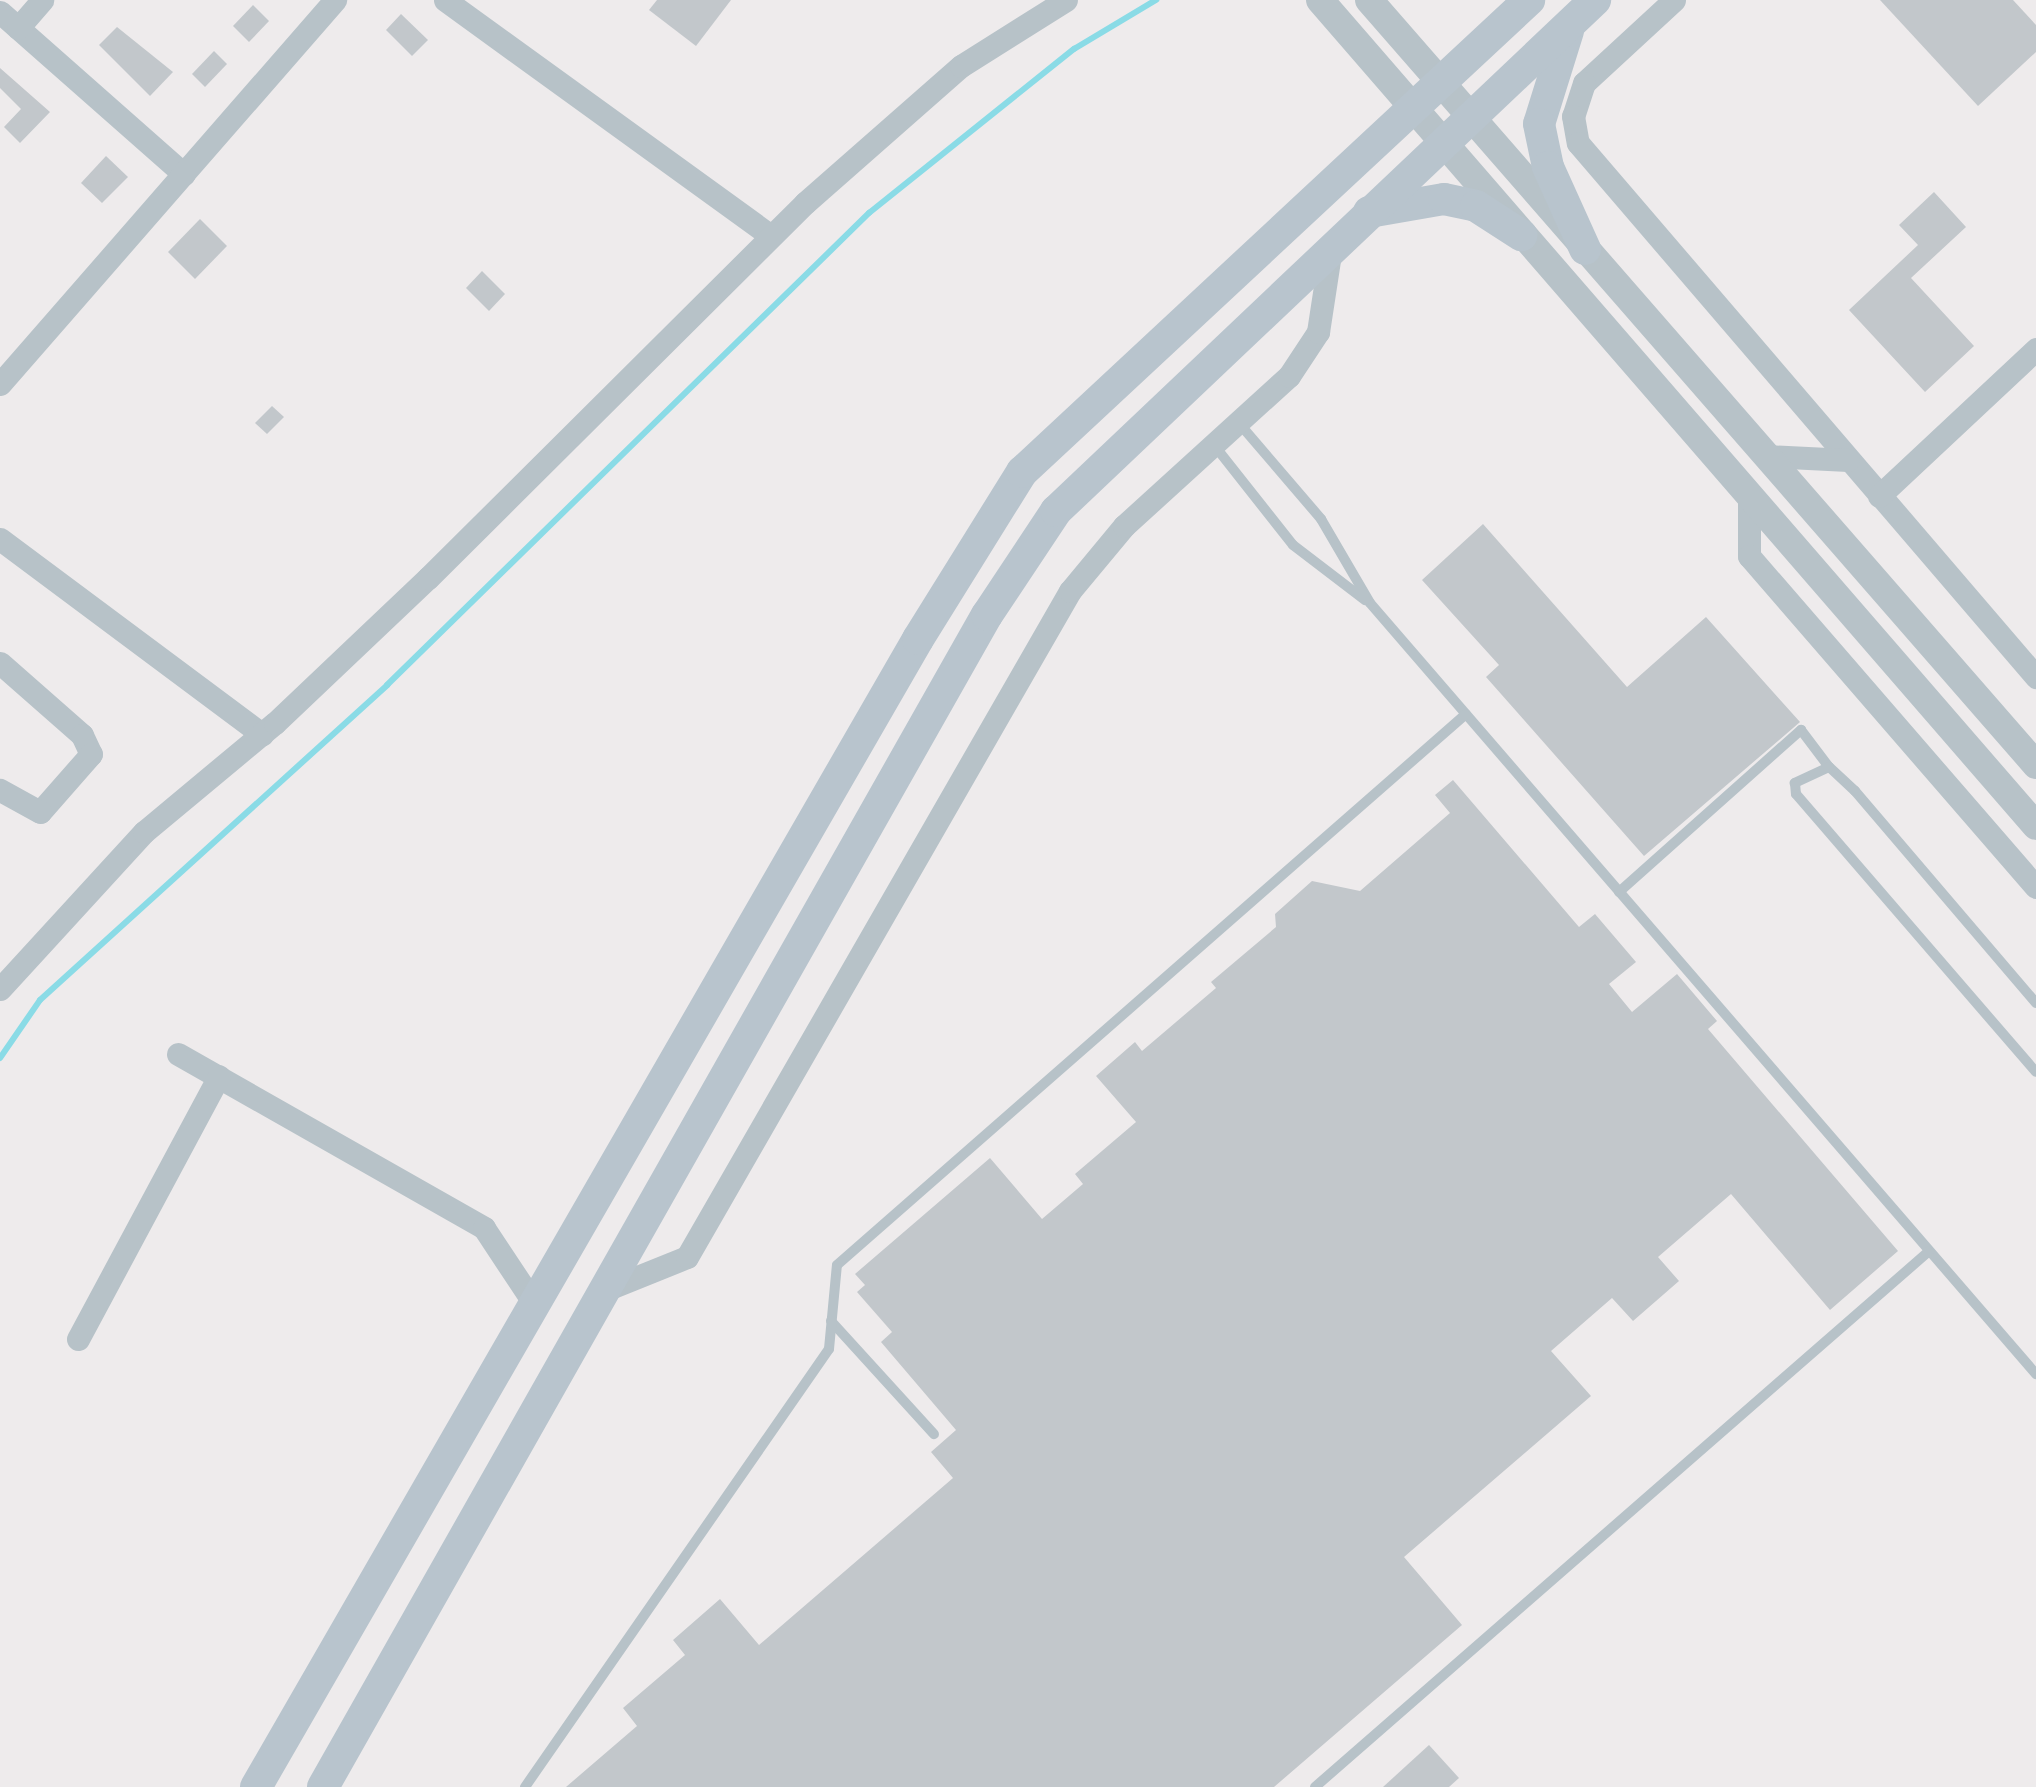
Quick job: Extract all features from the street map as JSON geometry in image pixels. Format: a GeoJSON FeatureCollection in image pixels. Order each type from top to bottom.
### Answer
{"type":"FeatureCollection","features":[{"type":"Feature","properties":{"kind":"main road"},"geometry":{"type":"LineString","coordinates":[[256,1787],[918,639],[1022,472],[1529,0]]}},
{"type":"Feature","properties":{"kind":"main road"},"geometry":{"type":"LineString","coordinates":[[323,1787],[987,615],[1056,511],[1331,247],[1595,0]]}},
{"type":"Feature","properties":{"kind":"main road"},"geometry":{"type":"LineString","coordinates":[[1571,23],[1539,124],[1548,167],[1585,249]]}},
{"type":"Feature","properties":{"kind":"main road"},"geometry":{"type":"LineString","coordinates":[[1369,212],[1444,199],[1476,206],[1521,235]]}},
{"type":"Feature","properties":{"kind":"street"},"geometry":{"type":"LineString","coordinates":[[18,28],[42,0]]}},
{"type":"Feature","properties":{"kind":"street"},"geometry":{"type":"LineString","coordinates":[[0,384],[335,0]]}},
{"type":"Feature","properties":{"kind":"street"},"geometry":{"type":"LineString","coordinates":[[445,0],[771,236]]}},
{"type":"Feature","properties":{"kind":"street"},"geometry":{"type":"LineString","coordinates":[[1,985],[144,832],[262,734],[771,236],[961,66],[1066,0]]}},
{"type":"Feature","properties":{"kind":"street"},"geometry":{"type":"LineString","coordinates":[[1320,0],[1411,110],[2036,826]]}},
{"type":"Feature","properties":{"kind":"street"},"geometry":{"type":"LineString","coordinates":[[1369,0],[2036,765]]}},
{"type":"Feature","properties":{"kind":"street"},"geometry":{"type":"LineString","coordinates":[[1674,0],[1584,83],[1573,116],[1578,143],[2036,677]]}},
{"type":"Feature","properties":{"kind":"street"},"geometry":{"type":"LineString","coordinates":[[0,12],[184,174]]}},
{"type":"Feature","properties":{"kind":"street"},"geometry":{"type":"LineString","coordinates":[[606,1290],[687,1257],[1070,591],[1124,526],[1289,376],[1318,332],[1331,247]]}},
{"type":"Feature","properties":{"kind":"street"},"geometry":{"type":"LineString","coordinates":[[1880,496],[2036,349]]}},
{"type":"Feature","properties":{"kind":"street"},"geometry":{"type":"LineString","coordinates":[[1766,456],[1849,460]]}},
{"type":"Feature","properties":{"kind":"street"},"geometry":{"type":"LineString","coordinates":[[1749,496],[1749,556],[2036,887]]}},
{"type":"Feature","properties":{"kind":"street"},"geometry":{"type":"LineString","coordinates":[[0,539],[262,734]]}},
{"type":"Feature","properties":{"kind":"street"},"geometry":{"type":"LineString","coordinates":[[0,663],[82,735],[91,754],[40,812],[0,790]]}},
{"type":"Feature","properties":{"kind":"street"},"geometry":{"type":"LineString","coordinates":[[178,1054],[484,1228],[535,1305]]}},
{"type":"Feature","properties":{"kind":"street"},"geometry":{"type":"LineString","coordinates":[[78,1339],[219,1076]]}},
{"type":"Feature","properties":{"kind":"lane"},"geometry":{"type":"LineString","coordinates":[[1238,422],[1321,519],[1370,603],[2036,1374]]}},
{"type":"Feature","properties":{"kind":"lane"},"geometry":{"type":"LineString","coordinates":[[1214,444],[1293,545],[1370,603]]}},
{"type":"Feature","properties":{"kind":"lane"},"geometry":{"type":"LineString","coordinates":[[525,1787],[829,1349],[837,1265],[1466,714]]}},
{"type":"Feature","properties":{"kind":"lane"},"geometry":{"type":"LineString","coordinates":[[1619,892],[1801,730],[1829,767],[2036,1003]]}},
{"type":"Feature","properties":{"kind":"lane"},"geometry":{"type":"LineString","coordinates":[[1829,767],[1803,775],[1796,794],[2036,1072]]}},
{"type":"Feature","properties":{"kind":"lane"},"geometry":{"type":"LineString","coordinates":[[1315,1787],[1928,1252]]}},
{"type":"Feature","properties":{"kind":"lane"},"geometry":{"type":"LineString","coordinates":[[831,1321],[934,1434]]}},
{"type":"Feature","properties":{"kind":"building"},"geometry":{"type":"Polygon","coordinates":[[[657,0],[731,0],[696,46],[649,10],[657,0]]]}},
{"type":"Feature","properties":{"kind":"building"},"geometry":{"type":"Polygon","coordinates":[[[1880,0],[2013,0],[2036,25],[2036,52],[1978,106],[1880,0]]]}},
{"type":"Feature","properties":{"kind":"building"},"geometry":{"type":"Polygon","coordinates":[[[253,5],[269,21],[249,42],[233,26],[253,5]]]}},
{"type":"Feature","properties":{"kind":"building"},"geometry":{"type":"Polygon","coordinates":[[[401,14],[428,40],[412,56],[386,30],[401,14]]]}},
{"type":"Feature","properties":{"kind":"building"},"geometry":{"type":"Polygon","coordinates":[[[117,27],[173,72],[150,96],[99,45],[117,27]]]}},
{"type":"Feature","properties":{"kind":"building"},"geometry":{"type":"Polygon","coordinates":[[[214,51],[227,64],[205,87],[192,74],[214,51]]]}},
{"type":"Feature","properties":{"kind":"building"},"geometry":{"type":"Polygon","coordinates":[[[0,68],[50,112],[20,143],[4,127],[21,109],[0,88],[0,68]]]}},
{"type":"Feature","properties":{"kind":"building"},"geometry":{"type":"Polygon","coordinates":[[[106,156],[128,177],[102,203],[81,183],[106,156]]]}},
{"type":"Feature","properties":{"kind":"building"},"geometry":{"type":"Polygon","coordinates":[[[1934,192],[1966,227],[1911,278],[1974,346],[1925,392],[1849,310],[1918,245],[1899,225],[1934,192]]]}},
{"type":"Feature","properties":{"kind":"building"},"geometry":{"type":"Polygon","coordinates":[[[200,219],[227,246],[195,279],[168,252],[200,219]]]}},
{"type":"Feature","properties":{"kind":"building"},"geometry":{"type":"Polygon","coordinates":[[[482,271],[505,294],[489,311],[466,288],[482,271]]]}},
{"type":"Feature","properties":{"kind":"building"},"geometry":{"type":"Polygon","coordinates":[[[272,406],[284,417],[267,434],[255,423],[272,406]]]}},
{"type":"Feature","properties":{"kind":"building"},"geometry":{"type":"Polygon","coordinates":[[[1483,524],[1627,687],[1706,617],[1800,722],[1644,856],[1486,677],[1499,665],[1422,580],[1483,524]]]}},
{"type":"Feature","properties":{"kind":"building"},"geometry":{"type":"Polygon","coordinates":[[[1453,780],[1579,927],[1595,914],[1636,962],[1609,984],[1632,1012],[1677,974],[1717,1021],[1708,1029],[1898,1251],[1830,1310],[1731,1194],[1658,1257],[1679,1281],[1633,1321],[1612,1298],[1551,1351],[1591,1396],[1404,1557],[1462,1625],[1274,1787],[566,1787],[637,1726],[623,1708],[685,1655],[673,1640],[720,1599],[759,1645],[953,1478],[931,1452],[956,1430],[881,1342],[892,1332],[857,1292],[865,1285],[855,1274],[990,1158],[1042,1219],[1083,1184],[1075,1174],[1136,1122],[1096,1076],[1135,1042],[1142,1051],[1216,988],[1211,982],[1276,927],[1275,914],[1312,881],[1360,891],[1450,813],[1435,795],[1453,780]]]}},
{"type":"Feature","properties":{"kind":"building"},"geometry":{"type":"Polygon","coordinates":[[[1429,1745],[1459,1778],[1449,1787],[1383,1787],[1429,1745]]]}},
{"type":"Feature","properties":{"kind":"waterway"},"geometry":{"type":"LineString","coordinates":[[0,1058],[40,1000],[387,685],[869,213],[1074,49],[1156,0]]}}]}
